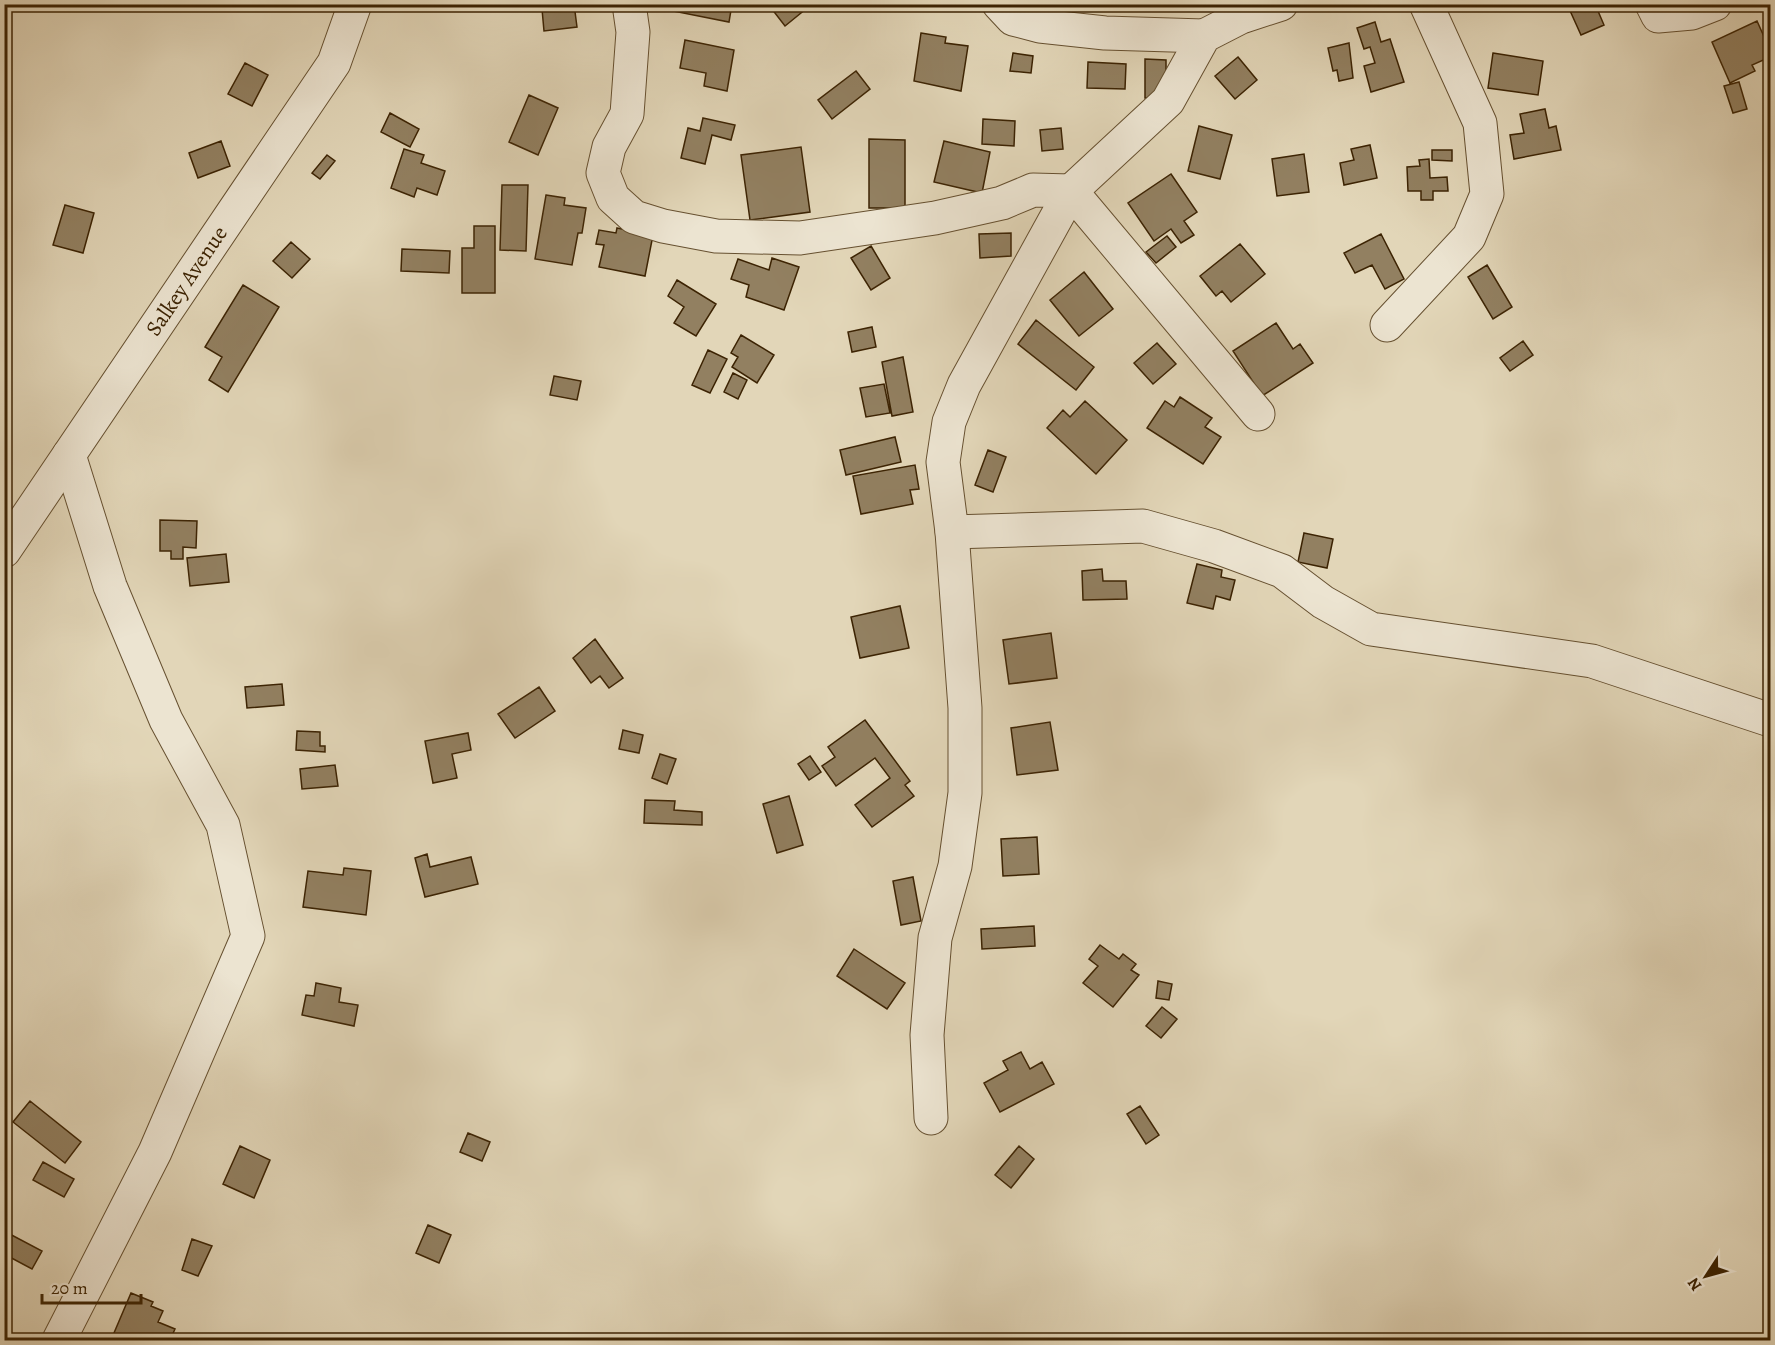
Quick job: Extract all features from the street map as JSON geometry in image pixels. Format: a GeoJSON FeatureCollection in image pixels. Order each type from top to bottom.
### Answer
{"type":"FeatureCollection","features":[{"type":"Feature","properties":{"kind":"street","name":"Salkey Avenue"},"geometry":{"type":"LineString","coordinates":[[4,551],[334,63],[355,4]]}},
{"type":"Feature","properties":{"kind":"street"},"geometry":{"type":"LineString","coordinates":[[629,4],[633,32],[627,114],[609,147],[603,173],[613,198],[634,217],[663,226],[716,236],[800,238],[935,218],[1002,203],[1034,190],[1071,191],[1258,414]]}},
{"type":"Feature","properties":{"kind":"street"},"geometry":{"type":"LineString","coordinates":[[999,4],[1013,19],[1040,26],[1105,33],[1204,36],[1241,17],[1281,4]]}},
{"type":"Feature","properties":{"kind":"street"},"geometry":{"type":"LineString","coordinates":[[1387,326],[1469,237],[1487,194],[1480,123],[1426,4]]}},
{"type":"Feature","properties":{"kind":"street"},"geometry":{"type":"LineString","coordinates":[[1652,4],[1658,16],[1692,13],[1715,4]]}},
{"type":"Feature","properties":{"kind":"street"},"geometry":{"type":"LineString","coordinates":[[931,1118],[927,1035],[935,938],[955,866],[965,793],[965,708],[952,532],[944,462],[949,422],[964,386],[1071,191],[1168,101],[1204,36]]}},
{"type":"Feature","properties":{"kind":"street"},"geometry":{"type":"LineString","coordinates":[[59,1341],[155,1152],[248,936],[223,825],[166,720],[110,586],[69,455]]}},
{"type":"Feature","properties":{"kind":"street"},"geometry":{"type":"LineString","coordinates":[[952,532],[1143,526],[1214,546],[1282,571],[1323,603],[1371,629],[1592,661],[1770,720]]}},
{"type":"Feature","properties":{"kind":"building"},"geometry":{"type":"Polygon","coordinates":[[[534,4],[574,4],[577,27],[544,31],[542,9],[535,10],[534,4]]]}},
{"type":"Feature","properties":{"kind":"building"},"geometry":{"type":"Polygon","coordinates":[[[675,4],[732,4],[729,22],[673,11],[675,4]]]}},
{"type":"Feature","properties":{"kind":"building"},"geometry":{"type":"Polygon","coordinates":[[[768,4],[812,4],[785,26],[768,4]]]}},
{"type":"Feature","properties":{"kind":"building"},"geometry":{"type":"Polygon","coordinates":[[[1567,4],[1595,4],[1604,25],[1581,35],[1567,4]]]}},
{"type":"Feature","properties":{"kind":"building"},"geometry":{"type":"Polygon","coordinates":[[[1757,21],[1770,50],[1770,57],[1752,65],[1755,71],[1730,83],[1712,42],[1757,21]]]}},
{"type":"Feature","properties":{"kind":"building"},"geometry":{"type":"Polygon","coordinates":[[[1375,22],[1381,42],[1390,39],[1404,82],[1371,92],[1364,66],[1375,63],[1370,47],[1364,49],[1357,28],[1375,22]]]}},
{"type":"Feature","properties":{"kind":"building"},"geometry":{"type":"Polygon","coordinates":[[[921,33],[946,37],[945,43],[968,46],[961,91],[914,81],[921,33]]]}},
{"type":"Feature","properties":{"kind":"building"},"geometry":{"type":"Polygon","coordinates":[[[685,40],[734,50],[727,91],[704,86],[706,73],[680,68],[685,40]]]}},
{"type":"Feature","properties":{"kind":"building"},"geometry":{"type":"Polygon","coordinates":[[[1349,43],[1353,78],[1339,81],[1337,70],[1333,71],[1328,48],[1349,43]]]}},
{"type":"Feature","properties":{"kind":"building"},"geometry":{"type":"Polygon","coordinates":[[[1013,53],[1033,56],[1031,73],[1010,71],[1013,53]]]}},
{"type":"Feature","properties":{"kind":"building"},"geometry":{"type":"Polygon","coordinates":[[[1493,53],[1543,61],[1538,95],[1488,88],[1493,53]]]}},
{"type":"Feature","properties":{"kind":"building"},"geometry":{"type":"Polygon","coordinates":[[[1238,57],[1257,80],[1235,99],[1215,76],[1238,57]]]}},
{"type":"Feature","properties":{"kind":"building"},"geometry":{"type":"Polygon","coordinates":[[[1145,59],[1166,60],[1166,98],[1145,98],[1145,59]]]}},
{"type":"Feature","properties":{"kind":"building"},"geometry":{"type":"Polygon","coordinates":[[[1088,62],[1126,64],[1125,89],[1087,88],[1088,62]]]}},
{"type":"Feature","properties":{"kind":"building"},"geometry":{"type":"Polygon","coordinates":[[[245,63],[268,75],[252,106],[228,94],[245,63]]]}},
{"type":"Feature","properties":{"kind":"building"},"geometry":{"type":"Polygon","coordinates":[[[856,71],[870,89],[832,119],[818,100],[856,71]]]}},
{"type":"Feature","properties":{"kind":"building"},"geometry":{"type":"Polygon","coordinates":[[[1739,82],[1747,109],[1733,113],[1724,86],[1739,82]]]}},
{"type":"Feature","properties":{"kind":"building"},"geometry":{"type":"Polygon","coordinates":[[[529,95],[558,108],[538,155],[509,142],[529,95]]]}},
{"type":"Feature","properties":{"kind":"building"},"geometry":{"type":"Polygon","coordinates":[[[1545,109],[1549,128],[1556,126],[1561,150],[1514,159],[1510,135],[1524,133],[1520,114],[1545,109]]]}},
{"type":"Feature","properties":{"kind":"building"},"geometry":{"type":"Polygon","coordinates":[[[390,113],[419,129],[410,147],[381,132],[390,113]]]}},
{"type":"Feature","properties":{"kind":"building"},"geometry":{"type":"Polygon","coordinates":[[[703,118],[735,125],[731,140],[712,135],[705,164],[681,158],[688,128],[700,131],[703,118]]]}},
{"type":"Feature","properties":{"kind":"building"},"geometry":{"type":"Polygon","coordinates":[[[983,119],[1015,121],[1014,146],[982,144],[983,119]]]}},
{"type":"Feature","properties":{"kind":"building"},"geometry":{"type":"Polygon","coordinates":[[[1199,126],[1232,135],[1220,179],[1188,171],[1199,126]]]}},
{"type":"Feature","properties":{"kind":"building"},"geometry":{"type":"Polygon","coordinates":[[[1061,128],[1063,149],[1042,151],[1040,130],[1061,128]]]}},
{"type":"Feature","properties":{"kind":"building"},"geometry":{"type":"Polygon","coordinates":[[[869,139],[905,140],[905,208],[869,208],[869,139]]]}},
{"type":"Feature","properties":{"kind":"building"},"geometry":{"type":"Polygon","coordinates":[[[221,141],[230,166],[198,178],[189,153],[221,141]]]}},
{"type":"Feature","properties":{"kind":"building"},"geometry":{"type":"Polygon","coordinates":[[[944,141],[990,152],[982,193],[934,182],[944,141]]]}},
{"type":"Feature","properties":{"kind":"building"},"geometry":{"type":"Polygon","coordinates":[[[1370,145],[1377,178],[1344,185],[1340,163],[1354,160],[1351,149],[1370,145]]]}},
{"type":"Feature","properties":{"kind":"building"},"geometry":{"type":"Polygon","coordinates":[[[801,147],[810,212],[750,220],[741,155],[801,147]]]}},
{"type":"Feature","properties":{"kind":"building"},"geometry":{"type":"Polygon","coordinates":[[[404,149],[424,155],[421,163],[445,171],[437,195],[417,188],[414,197],[391,188],[404,149]]]}},
{"type":"Feature","properties":{"kind":"building"},"geometry":{"type":"Polygon","coordinates":[[[1432,150],[1452,150],[1452,161],[1432,160],[1432,150]]]}},
{"type":"Feature","properties":{"kind":"building"},"geometry":{"type":"Polygon","coordinates":[[[1304,154],[1309,192],[1277,196],[1272,159],[1304,154]]]}},
{"type":"Feature","properties":{"kind":"building"},"geometry":{"type":"Polygon","coordinates":[[[327,155],[335,161],[320,179],[312,173],[327,155]]]}},
{"type":"Feature","properties":{"kind":"building"},"geometry":{"type":"Polygon","coordinates":[[[1429,159],[1430,178],[1447,177],[1448,191],[1433,191],[1433,200],[1421,200],[1421,191],[1408,191],[1407,167],[1420,166],[1419,160],[1429,159]]]}},
{"type":"Feature","properties":{"kind":"building"},"geometry":{"type":"Polygon","coordinates":[[[1171,174],[1197,212],[1184,221],[1194,235],[1181,243],[1171,229],[1154,241],[1128,203],[1171,174]]]}},
{"type":"Feature","properties":{"kind":"building"},"geometry":{"type":"Polygon","coordinates":[[[502,185],[528,185],[526,251],[500,250],[502,185]]]}},
{"type":"Feature","properties":{"kind":"building"},"geometry":{"type":"Polygon","coordinates":[[[546,195],[565,198],[564,205],[586,208],[582,233],[578,233],[572,265],[535,259],[546,195]]]}},
{"type":"Feature","properties":{"kind":"building"},"geometry":{"type":"Polygon","coordinates":[[[65,205],[94,213],[83,253],[53,245],[65,205]]]}},
{"type":"Feature","properties":{"kind":"building"},"geometry":{"type":"Polygon","coordinates":[[[474,226],[495,226],[495,293],[462,293],[462,248],[474,248],[474,226]]]}},
{"type":"Feature","properties":{"kind":"building"},"geometry":{"type":"Polygon","coordinates":[[[617,228],[653,235],[645,276],[599,267],[604,245],[596,244],[599,230],[616,233],[617,228]]]}},
{"type":"Feature","properties":{"kind":"building"},"geometry":{"type":"Polygon","coordinates":[[[1011,233],[1011,256],[980,258],[979,234],[1011,233]]]}},
{"type":"Feature","properties":{"kind":"building"},"geometry":{"type":"Polygon","coordinates":[[[1381,234],[1404,279],[1385,289],[1372,265],[1355,273],[1344,253],[1381,234]]]}},
{"type":"Feature","properties":{"kind":"building"},"geometry":{"type":"Polygon","coordinates":[[[1167,236],[1176,247],[1156,263],[1146,252],[1167,236]]]}},
{"type":"Feature","properties":{"kind":"building"},"geometry":{"type":"Polygon","coordinates":[[[291,242],[310,259],[292,278],[273,261],[291,242]]]}},
{"type":"Feature","properties":{"kind":"building"},"geometry":{"type":"Polygon","coordinates":[[[1240,244],[1265,274],[1231,302],[1222,291],[1216,296],[1200,276],[1240,244]]]}},
{"type":"Feature","properties":{"kind":"building"},"geometry":{"type":"Polygon","coordinates":[[[871,246],[890,278],[871,290],[851,258],[871,246]]]}},
{"type":"Feature","properties":{"kind":"building"},"geometry":{"type":"Polygon","coordinates":[[[402,249],[450,251],[449,273],[401,271],[402,249]]]}},
{"type":"Feature","properties":{"kind":"building"},"geometry":{"type":"Polygon","coordinates":[[[772,258],[799,267],[784,310],[746,297],[749,285],[731,279],[738,259],[769,270],[772,258]]]}},
{"type":"Feature","properties":{"kind":"building"},"geometry":{"type":"Polygon","coordinates":[[[1487,265],[1512,307],[1493,319],[1468,277],[1487,265]]]}},
{"type":"Feature","properties":{"kind":"building"},"geometry":{"type":"Polygon","coordinates":[[[1084,272],[1113,309],[1079,336],[1050,300],[1084,272]]]}},
{"type":"Feature","properties":{"kind":"building"},"geometry":{"type":"Polygon","coordinates":[[[677,280],[716,304],[696,336],[674,323],[684,307],[668,296],[677,280]]]}},
{"type":"Feature","properties":{"kind":"building"},"geometry":{"type":"Polygon","coordinates":[[[243,285],[279,307],[228,392],[209,380],[222,357],[205,347],[243,285]]]}},
{"type":"Feature","properties":{"kind":"building"},"geometry":{"type":"Polygon","coordinates":[[[1036,320],[1094,367],[1076,390],[1018,344],[1036,320]]]}},
{"type":"Feature","properties":{"kind":"building"},"geometry":{"type":"Polygon","coordinates":[[[1276,323],[1293,349],[1300,344],[1313,363],[1262,396],[1233,351],[1276,323]]]}},
{"type":"Feature","properties":{"kind":"building"},"geometry":{"type":"Polygon","coordinates":[[[872,327],[876,347],[852,352],[848,332],[872,327]]]}},
{"type":"Feature","properties":{"kind":"building"},"geometry":{"type":"Polygon","coordinates":[[[741,335],[774,355],[757,383],[732,367],[738,357],[731,353],[741,335]]]}},
{"type":"Feature","properties":{"kind":"building"},"geometry":{"type":"Polygon","coordinates":[[[1523,341],[1533,355],[1510,371],[1500,358],[1523,341]]]}},
{"type":"Feature","properties":{"kind":"building"},"geometry":{"type":"Polygon","coordinates":[[[1157,343],[1176,364],[1153,384],[1134,363],[1157,343]]]}},
{"type":"Feature","properties":{"kind":"building"},"geometry":{"type":"Polygon","coordinates":[[[708,350],[727,359],[710,393],[692,385],[708,350]]]}},
{"type":"Feature","properties":{"kind":"building"},"geometry":{"type":"Polygon","coordinates":[[[903,357],[913,412],[892,416],[882,362],[903,357]]]}},
{"type":"Feature","properties":{"kind":"building"},"geometry":{"type":"Polygon","coordinates":[[[733,373],[747,380],[738,399],[724,392],[733,373]]]}},
{"type":"Feature","properties":{"kind":"building"},"geometry":{"type":"Polygon","coordinates":[[[554,376],[581,381],[577,400],[550,395],[554,376]]]}},
{"type":"Feature","properties":{"kind":"building"},"geometry":{"type":"Polygon","coordinates":[[[884,384],[890,413],[866,417],[860,388],[884,384]]]}},
{"type":"Feature","properties":{"kind":"building"},"geometry":{"type":"Polygon","coordinates":[[[1180,397],[1212,418],[1205,427],[1221,437],[1203,464],[1147,428],[1165,401],[1174,407],[1180,397]]]}},
{"type":"Feature","properties":{"kind":"building"},"geometry":{"type":"Polygon","coordinates":[[[1085,401],[1127,440],[1096,474],[1047,428],[1063,410],[1070,417],[1085,401]]]}},
{"type":"Feature","properties":{"kind":"building"},"geometry":{"type":"Polygon","coordinates":[[[895,437],[901,462],[846,475],[840,450],[895,437]]]}},
{"type":"Feature","properties":{"kind":"building"},"geometry":{"type":"Polygon","coordinates":[[[988,450],[1006,457],[993,492],[975,485],[988,450]]]}},
{"type":"Feature","properties":{"kind":"building"},"geometry":{"type":"Polygon","coordinates":[[[915,465],[919,489],[910,490],[913,504],[861,514],[853,476],[915,465]]]}},
{"type":"Feature","properties":{"kind":"building"},"geometry":{"type":"Polygon","coordinates":[[[160,520],[197,521],[196,548],[183,547],[183,559],[171,559],[171,551],[160,551],[160,520]]]}},
{"type":"Feature","properties":{"kind":"building"},"geometry":{"type":"Polygon","coordinates":[[[1304,533],[1333,539],[1327,568],[1298,562],[1304,533]]]}},
{"type":"Feature","properties":{"kind":"building"},"geometry":{"type":"Polygon","coordinates":[[[226,554],[229,582],[190,586],[187,558],[226,554]]]}},
{"type":"Feature","properties":{"kind":"building"},"geometry":{"type":"Polygon","coordinates":[[[1197,564],[1222,570],[1221,577],[1235,580],[1230,600],[1216,596],[1213,609],[1187,603],[1197,564]]]}},
{"type":"Feature","properties":{"kind":"building"},"geometry":{"type":"Polygon","coordinates":[[[1102,569],[1103,581],[1126,581],[1127,599],[1083,600],[1082,571],[1102,569]]]}},
{"type":"Feature","properties":{"kind":"building"},"geometry":{"type":"Polygon","coordinates":[[[900,606],[909,648],[860,658],[851,617],[900,606]]]}},
{"type":"Feature","properties":{"kind":"building"},"geometry":{"type":"Polygon","coordinates":[[[1051,633],[1057,678],[1009,684],[1003,640],[1051,633]]]}},
{"type":"Feature","properties":{"kind":"building"},"geometry":{"type":"Polygon","coordinates":[[[595,639],[623,678],[609,688],[600,676],[591,683],[573,658],[595,639]]]}},
{"type":"Feature","properties":{"kind":"building"},"geometry":{"type":"Polygon","coordinates":[[[282,684],[284,705],[247,708],[245,687],[282,684]]]}},
{"type":"Feature","properties":{"kind":"building"},"geometry":{"type":"Polygon","coordinates":[[[539,687],[555,711],[515,738],[498,714],[539,687]]]}},
{"type":"Feature","properties":{"kind":"building"},"geometry":{"type":"Polygon","coordinates":[[[865,720],[910,781],[905,785],[914,796],[872,827],[855,805],[890,778],[875,758],[836,786],[822,766],[835,757],[828,747],[865,720]]]}},
{"type":"Feature","properties":{"kind":"building"},"geometry":{"type":"Polygon","coordinates":[[[1050,722],[1058,770],[1017,775],[1011,728],[1050,722]]]}},
{"type":"Feature","properties":{"kind":"building"},"geometry":{"type":"Polygon","coordinates":[[[623,730],[643,735],[639,753],[619,749],[623,730]]]}},
{"type":"Feature","properties":{"kind":"building"},"geometry":{"type":"Polygon","coordinates":[[[297,731],[320,732],[320,746],[325,746],[325,752],[296,750],[297,731]]]}},
{"type":"Feature","properties":{"kind":"building"},"geometry":{"type":"Polygon","coordinates":[[[468,733],[471,750],[452,754],[457,778],[433,783],[425,741],[468,733]]]}},
{"type":"Feature","properties":{"kind":"building"},"geometry":{"type":"Polygon","coordinates":[[[660,754],[676,759],[667,784],[652,778],[660,754]]]}},
{"type":"Feature","properties":{"kind":"building"},"geometry":{"type":"Polygon","coordinates":[[[810,756],[821,772],[809,780],[798,764],[810,756]]]}},
{"type":"Feature","properties":{"kind":"building"},"geometry":{"type":"Polygon","coordinates":[[[335,765],[338,786],[302,789],[300,769],[335,765]]]}},
{"type":"Feature","properties":{"kind":"building"},"geometry":{"type":"Polygon","coordinates":[[[789,796],[803,845],[777,853],[763,804],[789,796]]]}},
{"type":"Feature","properties":{"kind":"building"},"geometry":{"type":"Polygon","coordinates":[[[645,800],[675,801],[674,810],[702,812],[702,825],[644,823],[645,800]]]}},
{"type":"Feature","properties":{"kind":"building"},"geometry":{"type":"Polygon","coordinates":[[[1037,837],[1039,874],[1003,876],[1001,839],[1037,837]]]}},
{"type":"Feature","properties":{"kind":"building"},"geometry":{"type":"Polygon","coordinates":[[[427,854],[430,867],[471,857],[478,884],[425,897],[415,858],[427,854]]]}},
{"type":"Feature","properties":{"kind":"building"},"geometry":{"type":"Polygon","coordinates":[[[344,868],[371,871],[366,915],[303,907],[308,871],[343,875],[344,868]]]}},
{"type":"Feature","properties":{"kind":"building"},"geometry":{"type":"Polygon","coordinates":[[[913,877],[921,921],[901,925],[893,881],[913,877]]]}},
{"type":"Feature","properties":{"kind":"building"},"geometry":{"type":"Polygon","coordinates":[[[1034,926],[1035,946],[982,949],[981,929],[1034,926]]]}},
{"type":"Feature","properties":{"kind":"building"},"geometry":{"type":"Polygon","coordinates":[[[1100,945],[1119,959],[1123,954],[1136,964],[1131,970],[1139,975],[1113,1007],[1083,983],[1098,966],[1089,959],[1100,945]]]}},
{"type":"Feature","properties":{"kind":"building"},"geometry":{"type":"Polygon","coordinates":[[[854,949],[905,983],[887,1009],[837,976],[854,949]]]}},
{"type":"Feature","properties":{"kind":"building"},"geometry":{"type":"Polygon","coordinates":[[[1158,981],[1172,984],[1169,1000],[1156,998],[1158,981]]]}},
{"type":"Feature","properties":{"kind":"building"},"geometry":{"type":"Polygon","coordinates":[[[316,983],[341,988],[339,1002],[358,1005],[354,1026],[302,1015],[306,995],[314,996],[316,983]]]}},
{"type":"Feature","properties":{"kind":"building"},"geometry":{"type":"Polygon","coordinates":[[[1162,1007],[1177,1019],[1161,1038],[1146,1026],[1162,1007]]]}},
{"type":"Feature","properties":{"kind":"building"},"geometry":{"type":"Polygon","coordinates":[[[1021,1052],[1030,1069],[1042,1062],[1054,1084],[1000,1112],[984,1083],[1008,1070],[1003,1061],[1021,1052]]]}},
{"type":"Feature","properties":{"kind":"building"},"geometry":{"type":"Polygon","coordinates":[[[30,1101],[81,1142],[65,1163],[13,1122],[30,1101]]]}},
{"type":"Feature","properties":{"kind":"building"},"geometry":{"type":"Polygon","coordinates":[[[1140,1106],[1159,1135],[1146,1144],[1127,1114],[1140,1106]]]}},
{"type":"Feature","properties":{"kind":"building"},"geometry":{"type":"Polygon","coordinates":[[[468,1133],[490,1142],[482,1161],[460,1152],[468,1133]]]}},
{"type":"Feature","properties":{"kind":"building"},"geometry":{"type":"Polygon","coordinates":[[[240,1146],[270,1160],[254,1198],[223,1184],[240,1146]]]}},
{"type":"Feature","properties":{"kind":"building"},"geometry":{"type":"Polygon","coordinates":[[[1019,1146],[1034,1159],[1011,1188],[995,1175],[1019,1146]]]}},
{"type":"Feature","properties":{"kind":"building"},"geometry":{"type":"Polygon","coordinates":[[[43,1162],[74,1179],[64,1197],[33,1180],[43,1162]]]}},
{"type":"Feature","properties":{"kind":"building"},"geometry":{"type":"Polygon","coordinates":[[[428,1225],[451,1235],[439,1263],[416,1253],[428,1225]]]}},
{"type":"Feature","properties":{"kind":"building"},"geometry":{"type":"Polygon","coordinates":[[[4,1231],[42,1251],[32,1269],[4,1254],[4,1231]]]}},
{"type":"Feature","properties":{"kind":"building"},"geometry":{"type":"Polygon","coordinates":[[[192,1239],[212,1246],[198,1276],[182,1270],[192,1239]]]}},
{"type":"Feature","properties":{"kind":"building"},"geometry":{"type":"Polygon","coordinates":[[[131,1293],[153,1302],[151,1306],[163,1311],[158,1322],[175,1329],[170,1340],[111,1340],[131,1293]]]}}]}
